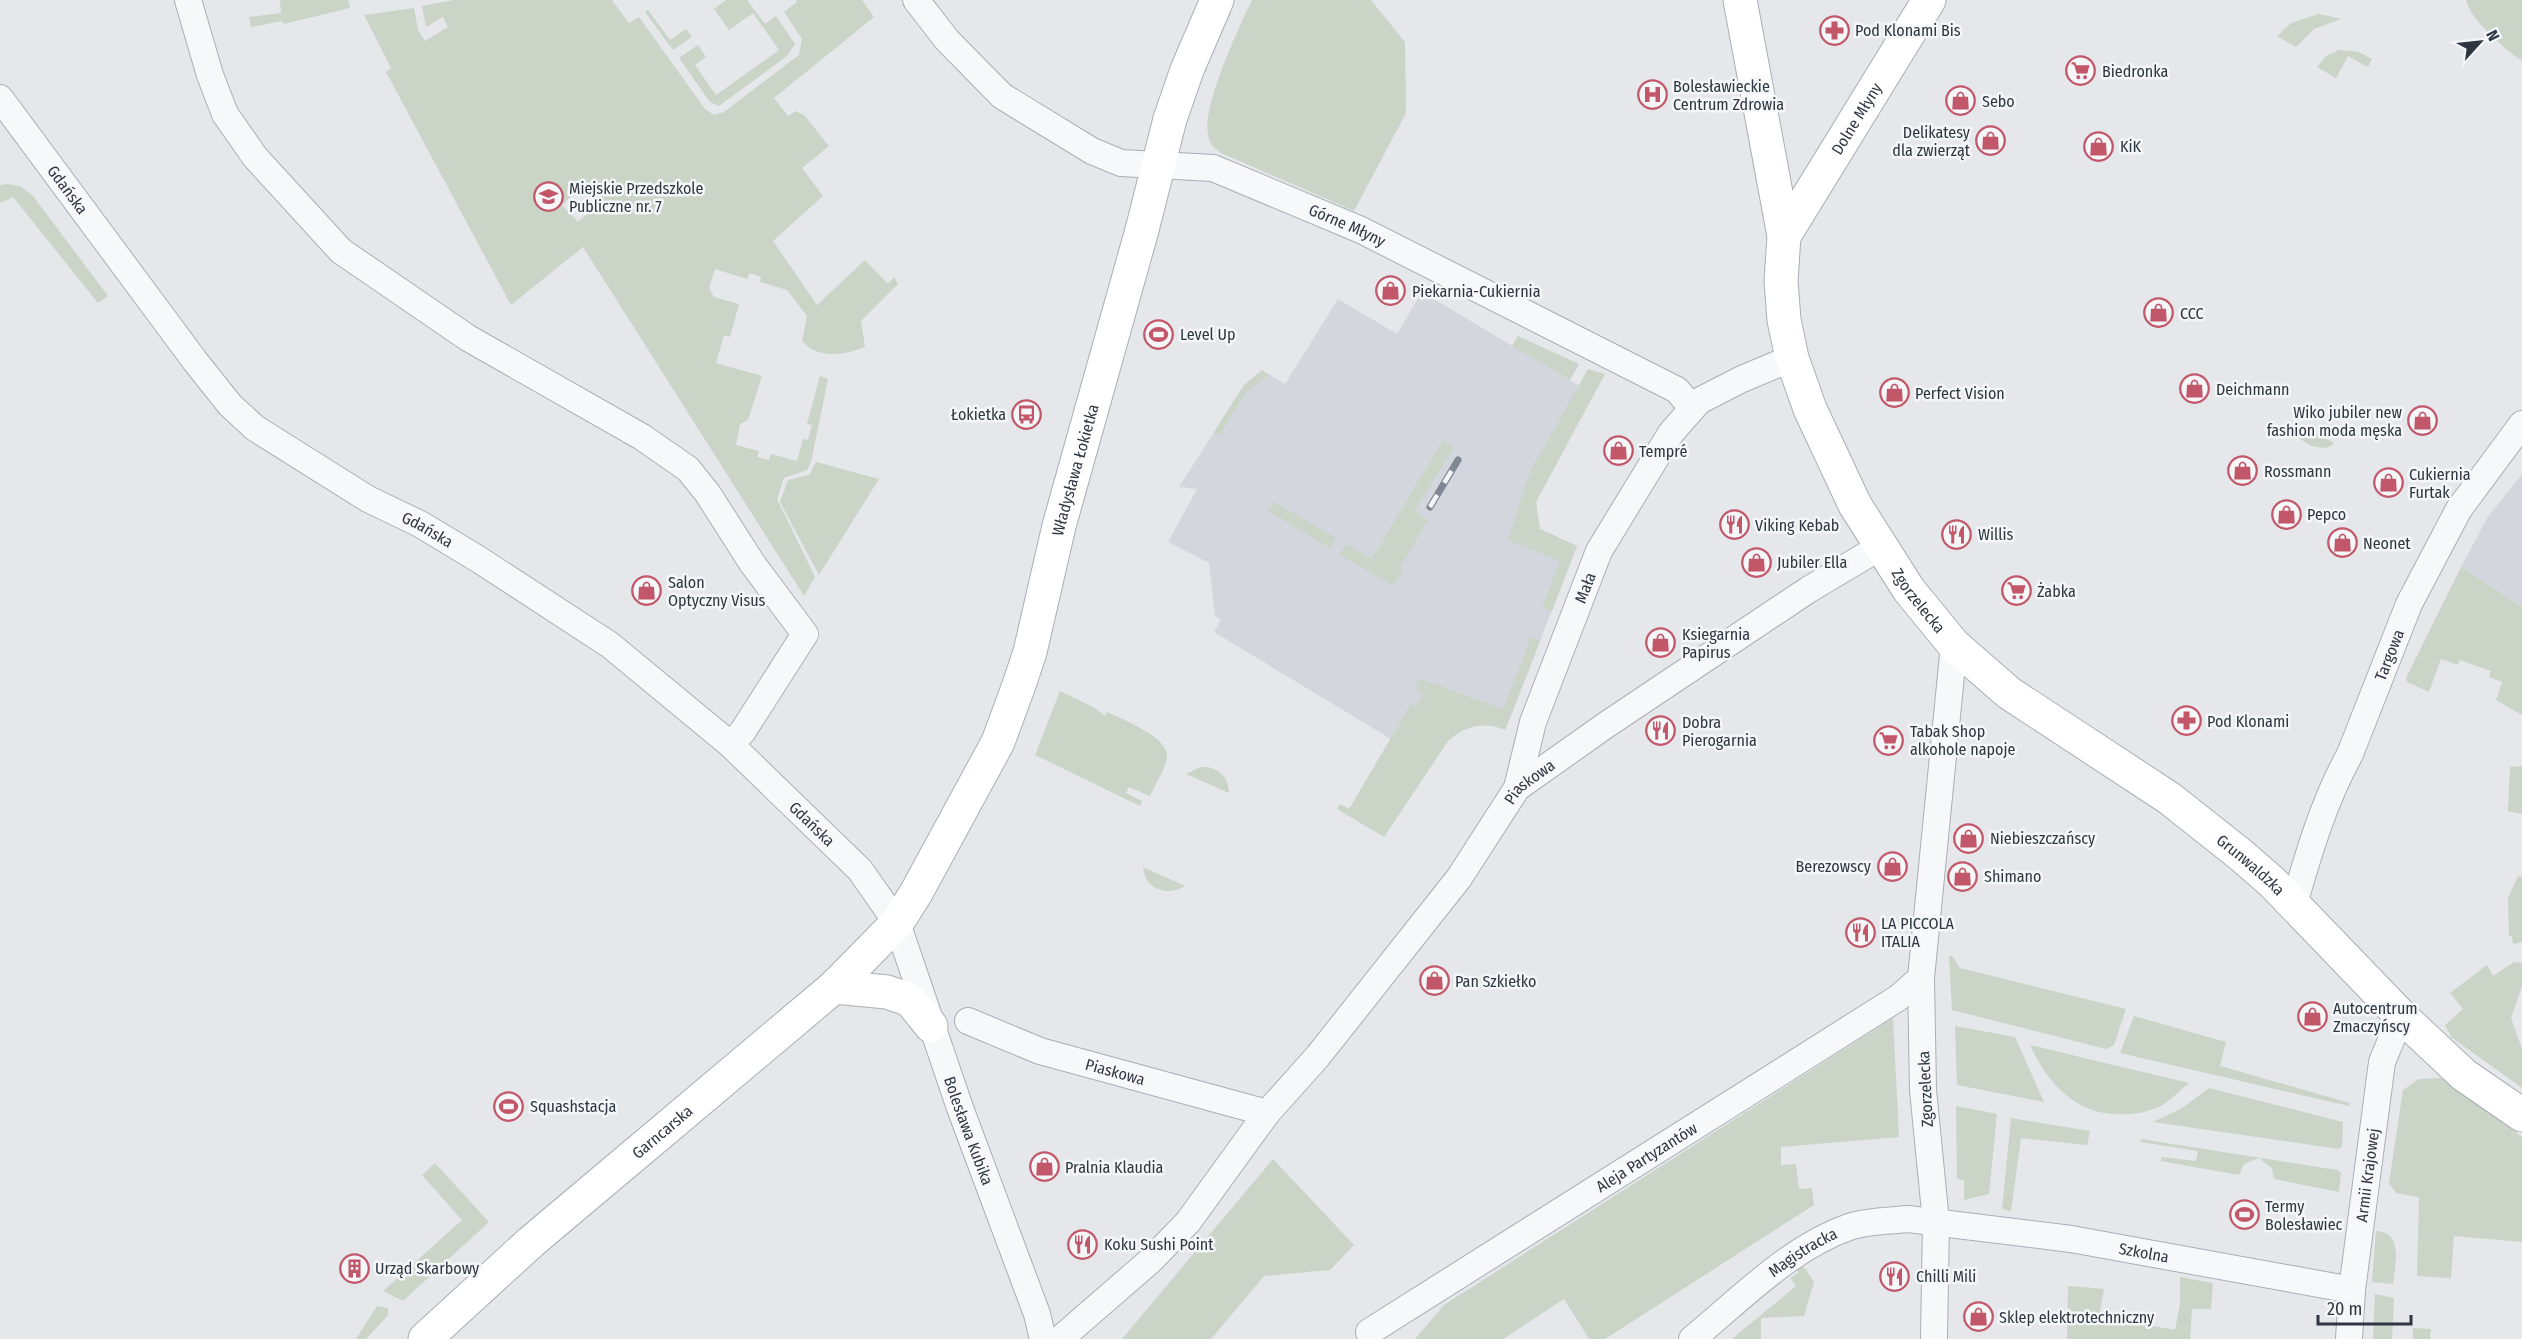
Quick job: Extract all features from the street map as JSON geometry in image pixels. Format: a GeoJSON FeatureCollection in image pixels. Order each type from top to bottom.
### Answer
{"type":"FeatureCollection","features":[{"type":"Feature","properties":{"kind":"street"},"geometry":{"type":"LineString","coordinates":[[188,0],[210,75],[225,114],[255,157],[341,251],[468,338],[642,437],[688,469],[708,494],[752,563],[805,634],[743,731],[731,745]]}},
{"type":"Feature","properties":{"kind":"street","name":"Górne Młyny"},"geometry":{"type":"LineString","coordinates":[[916,0],[947,40],[1002,96],[1092,151],[1121,163],[1213,168],[1361,230],[1677,390],[1692,408]]}},
{"type":"Feature","properties":{"kind":"street","name":"Władysława Łokietka"},"geometry":{"type":"LineString","coordinates":[[897,923],[935,861],[998,742],[1019,686],[1030,652],[1059,526],[1144,220],[1156,166],[1187,70],[1217,0]]}},
{"type":"Feature","properties":{"kind":"street","name":"Zgorzelecka"},"geometry":{"type":"LineString","coordinates":[[1740,0],[1784,236],[1781,281],[1784,320],[1792,358],[1810,409],[1833,460],[1880,548],[1909,590],[1954,645],[1921,978],[1923,1090],[1936,1222],[1934,1339]]}},
{"type":"Feature","properties":{"kind":"street","name":"Dolne Młyny"},"geometry":{"type":"LineString","coordinates":[[1784,236],[1929,0]]}},
{"type":"Feature","properties":{"kind":"street","name":"Gdańska"},"geometry":{"type":"LineString","coordinates":[[0,98],[195,361],[230,405],[255,428],[368,499],[420,524],[469,553],[581,624],[642,669],[731,745],[860,870],[897,923]]}},
{"type":"Feature","properties":{"kind":"street"},"geometry":{"type":"LineString","coordinates":[[1692,408],[1699,401],[1742,379],[1792,358]]}},
{"type":"Feature","properties":{"kind":"street","name":"Mała"},"geometry":{"type":"LineString","coordinates":[[1517,789],[1533,722],[1599,551],[1671,433],[1692,408]]}},
{"type":"Feature","properties":{"kind":"street","name":"Targowa"},"geometry":{"type":"LineString","coordinates":[[2294,904],[2314,837],[2337,777],[2350,754],[2409,604],[2459,509],[2522,424]]}},
{"type":"Feature","properties":{"kind":"street","name":"Piaskowa"},"geometry":{"type":"LineString","coordinates":[[1060,1339],[1113,1294],[1188,1222],[1267,1113],[1318,1056],[1459,878],[1517,789],[1606,725],[1808,590],[1880,548]]}},
{"type":"Feature","properties":{"kind":"street","name":"Grunwaldzka"},"geometry":{"type":"LineString","coordinates":[[1954,645],[2008,693],[2104,754],[2211,829],[2294,904],[2401,1016],[2464,1075],[2522,1115]]}},
{"type":"Feature","properties":{"kind":"street","name":"Garncarska"},"geometry":{"type":"LineString","coordinates":[[441,1333],[521,1250],[661,1130],[834,987],[897,923]]}},
{"type":"Feature","properties":{"kind":"street","name":"Bolesława Kubika"},"geometry":{"type":"LineString","coordinates":[[897,923],[931,1026],[1037,1314],[1043,1339]]}},
{"type":"Feature","properties":{"kind":"street","name":"Aleja Partyzantów"},"geometry":{"type":"LineString","coordinates":[[1369,1332],[1898,998],[1921,978]]}},
{"type":"Feature","properties":{"kind":"street"},"geometry":{"type":"LineString","coordinates":[[834,987],[887,992],[910,1000],[931,1026]]}},
{"type":"Feature","properties":{"kind":"street","name":"Armii Krajowej"},"geometry":{"type":"LineString","coordinates":[[2349,1339],[2352,1290],[2382,1062],[2401,1016]]}},
{"type":"Feature","properties":{"kind":"street","name":"Piaskowa"},"geometry":{"type":"LineString","coordinates":[[968,1021],[1040,1051],[1267,1113]]}},
{"type":"Feature","properties":{"kind":"street","name":"Magistracka"},"geometry":{"type":"LineString","coordinates":[[1692,1339],[1800,1252],[1825,1237],[1851,1226],[1886,1221],[1936,1222]]}},
{"type":"Feature","properties":{"kind":"street","name":"Szkolna"},"geometry":{"type":"LineString","coordinates":[[1936,1222],[2071,1239],[2352,1290]]}},
{"type":"Feature","properties":{"kind":"shaded area"},"geometry":{"type":"Polygon","coordinates":[[[280,0],[348,0],[350,8],[284,24],[282,21],[251,27],[249,17],[281,13],[280,0]]]}},
{"type":"Feature","properties":{"kind":"shaded area"},"geometry":{"type":"Polygon","coordinates":[[[454,0],[612,0],[629,23],[639,17],[705,109],[714,115],[724,112],[799,55],[802,39],[784,12],[797,2],[796,0],[862,0],[874,17],[774,98],[788,116],[796,111],[804,115],[829,146],[802,168],[823,196],[773,241],[817,305],[865,260],[888,284],[894,277],[898,284],[861,321],[865,347],[832,354],[809,347],[802,341],[807,316],[787,290],[760,282],[761,277],[750,273],[747,279],[715,269],[709,288],[714,297],[739,304],[730,337],[724,335],[716,363],[762,376],[748,420],[740,424],[736,445],[759,451],[757,457],[769,460],[771,454],[797,461],[803,439],[808,440],[812,425],[807,424],[820,376],[828,379],[811,462],[807,470],[784,478],[777,499],[815,577],[804,596],[583,247],[511,305],[386,72],[391,68],[364,15],[414,8],[418,30],[425,41],[448,27],[443,17],[426,27],[422,6],[454,0]],[[586,183],[562,205],[578,222],[602,201],[586,183]]]}},
{"type":"Feature","properties":{"kind":"shaded area"},"geometry":{"type":"Polygon","coordinates":[[[726,0],[747,0],[765,24],[776,16],[795,44],[787,56],[719,106],[710,102],[679,58],[698,45],[706,57],[695,65],[716,95],[779,50],[753,13],[729,30],[714,9],[726,0]]]}},
{"type":"Feature","properties":{"kind":"shaded area"},"geometry":{"type":"Polygon","coordinates":[[[1252,0],[1371,0],[1405,42],[1406,113],[1354,211],[1221,153],[1211,143],[1208,122],[1216,87],[1252,0]]]}},
{"type":"Feature","properties":{"kind":"shaded area"},"geometry":{"type":"Polygon","coordinates":[[[2466,0],[2522,0],[2522,61],[2481,25],[2466,0]]]}},
{"type":"Feature","properties":{"kind":"shaded area"},"geometry":{"type":"Polygon","coordinates":[[[648,10],[670,40],[686,29],[692,37],[673,50],[645,12],[648,10]]]}},
{"type":"Feature","properties":{"kind":"shaded area"},"geometry":{"type":"Polygon","coordinates":[[[2319,14],[2341,19],[2314,29],[2296,47],[2277,36],[2291,23],[2319,14]]]}},
{"type":"Feature","properties":{"kind":"shaded area"},"geometry":{"type":"Polygon","coordinates":[[[2339,50],[2359,52],[2372,59],[2368,67],[2348,56],[2336,78],[2317,67],[2326,56],[2339,50]]]}},
{"type":"Feature","properties":{"kind":"shaded area"},"geometry":{"type":"Polygon","coordinates":[[[0,185],[20,186],[33,196],[108,296],[98,303],[13,197],[0,203],[0,185]]]}},
{"type":"Feature","properties":{"kind":"shaded area"},"geometry":{"type":"Polygon","coordinates":[[[1422,292],[1593,394],[1535,496],[1540,529],[1577,546],[1509,721],[1450,703],[1394,741],[1214,632],[1221,620],[1215,616],[1209,563],[1168,542],[1197,489],[1179,487],[1244,385],[1262,370],[1285,384],[1338,299],[1397,334],[1422,292]]]}},
{"type":"Feature","properties":{"kind":"shaded area"},"geometry":{"type":"Polygon","coordinates":[[[1518,336],[1579,364],[1570,380],[1512,346],[1518,336]]]}},
{"type":"Feature","properties":{"kind":"shaded area"},"geometry":{"type":"Polygon","coordinates":[[[1588,369],[1605,374],[1536,502],[1540,529],[1577,546],[1552,611],[1542,607],[1560,561],[1508,540],[1530,472],[1588,369]]]}},
{"type":"Feature","properties":{"kind":"shaded area"},"geometry":{"type":"Polygon","coordinates":[[[1262,370],[1268,376],[1246,392],[1220,435],[1214,432],[1244,385],[1262,370]]]}},
{"type":"Feature","properties":{"kind":"shaded area"},"geometry":{"type":"Polygon","coordinates":[[[2294,421],[2334,443],[2324,448],[2306,443],[2292,430],[2294,421]]]}},
{"type":"Feature","properties":{"kind":"shaded area"},"geometry":{"type":"Polygon","coordinates":[[[1443,440],[1454,447],[1415,511],[1428,520],[1400,567],[1403,569],[1393,586],[1339,554],[1346,544],[1372,559],[1443,440]]]}},
{"type":"Feature","properties":{"kind":"shaded area"},"geometry":{"type":"Polygon","coordinates":[[[816,462],[879,479],[819,575],[780,502],[788,480],[809,475],[816,462]]]}},
{"type":"Feature","properties":{"kind":"shaded area"},"geometry":{"type":"Polygon","coordinates":[[[2522,474],[2522,607],[2461,567],[2487,518],[2522,474]]]}},
{"type":"Feature","properties":{"kind":"shaded area"},"geometry":{"type":"Polygon","coordinates":[[[1274,502],[1336,538],[1330,548],[1268,511],[1274,502]]]}},
{"type":"Feature","properties":{"kind":"shaded area"},"geometry":{"type":"Polygon","coordinates":[[[2461,567],[2522,607],[2522,715],[2496,700],[2502,682],[2489,677],[2491,671],[2460,660],[2458,665],[2441,659],[2429,692],[2407,682],[2406,678],[2461,567]]]}},
{"type":"Feature","properties":{"kind":"shaded area"},"geometry":{"type":"Polygon","coordinates":[[[1531,637],[1540,641],[1505,730],[1490,726],[1475,726],[1448,741],[1384,837],[1337,809],[1340,804],[1349,809],[1411,704],[1416,706],[1423,694],[1414,688],[1420,679],[1503,709],[1531,637]]]}},
{"type":"Feature","properties":{"kind":"shaded area"},"geometry":{"type":"Polygon","coordinates":[[[1060,691],[1095,708],[1105,716],[1107,712],[1144,730],[1154,736],[1166,750],[1166,763],[1150,796],[1129,787],[1126,793],[1142,801],[1140,806],[1035,755],[1060,691]]]}},
{"type":"Feature","properties":{"kind":"shaded area"},"geometry":{"type":"Polygon","coordinates":[[[2522,766],[2522,814],[2508,811],[2510,767],[2522,766]]]}},
{"type":"Feature","properties":{"kind":"shaded area"},"geometry":{"type":"Polygon","coordinates":[[[1200,767],[1212,768],[1221,773],[1227,782],[1229,793],[1186,774],[1200,767]]]}},
{"type":"Feature","properties":{"kind":"shaded area"},"geometry":{"type":"Polygon","coordinates":[[[1143,867],[1185,886],[1171,891],[1158,889],[1148,881],[1143,867]]]}},
{"type":"Feature","properties":{"kind":"shaded area"},"geometry":{"type":"Polygon","coordinates":[[[2518,876],[2522,877],[2522,942],[2513,944],[2512,936],[2509,936],[2508,898],[2518,876]]]}},
{"type":"Feature","properties":{"kind":"shaded area"},"geometry":{"type":"Polygon","coordinates":[[[1949,956],[1952,956],[1960,968],[2126,1009],[2114,1045],[2106,1049],[1952,1010],[1949,956]]]}},
{"type":"Feature","properties":{"kind":"shaded area"},"geometry":{"type":"Polygon","coordinates":[[[2514,962],[2522,963],[2522,986],[2511,1018],[2522,1049],[2522,1088],[2451,1037],[2445,1025],[2463,1009],[2450,993],[2487,965],[2493,976],[2514,962]]]}},
{"type":"Feature","properties":{"kind":"shaded area"},"geometry":{"type":"Polygon","coordinates":[[[2134,1016],[2226,1042],[2220,1066],[2350,1103],[2349,1106],[2120,1053],[2134,1016]]]}},
{"type":"Feature","properties":{"kind":"shaded area"},"geometry":{"type":"Polygon","coordinates":[[[1893,1018],[1899,1137],[1781,1147],[1781,1165],[1796,1164],[1799,1189],[1812,1188],[1814,1205],[1605,1339],[1589,1339],[1564,1299],[1503,1339],[1415,1339],[1444,1305],[1893,1018]]]}},
{"type":"Feature","properties":{"kind":"shaded area"},"geometry":{"type":"Polygon","coordinates":[[[1955,1026],[2015,1037],[2044,1102],[1957,1085],[1955,1026]]]}},
{"type":"Feature","properties":{"kind":"shaded area"},"geometry":{"type":"Polygon","coordinates":[[[2030,1045],[2189,1083],[2164,1104],[2146,1111],[2111,1114],[2095,1111],[2080,1105],[2056,1086],[2046,1074],[2030,1045]]]}},
{"type":"Feature","properties":{"kind":"shaded area"},"geometry":{"type":"Polygon","coordinates":[[[2441,1078],[2522,1137],[2522,1242],[2454,1236],[2451,1278],[2417,1276],[2419,1197],[2396,1193],[2389,1183],[2403,1090],[2419,1079],[2441,1078]]]}},
{"type":"Feature","properties":{"kind":"shaded area"},"geometry":{"type":"Polygon","coordinates":[[[2209,1088],[2343,1122],[2342,1146],[2339,1149],[2153,1122],[2182,1108],[2209,1088]]]}},
{"type":"Feature","properties":{"kind":"shaded area"},"geometry":{"type":"Polygon","coordinates":[[[1956,1106],[1997,1114],[1989,1194],[1964,1200],[1964,1180],[1957,1179],[1956,1106]]]}},
{"type":"Feature","properties":{"kind":"shaded area"},"geometry":{"type":"Polygon","coordinates":[[[2011,1118],[2090,1131],[2087,1145],[2021,1138],[2011,1211],[2002,1209],[2011,1118]]]}},
{"type":"Feature","properties":{"kind":"shaded area"},"geometry":{"type":"Polygon","coordinates":[[[2141,1139],[2337,1170],[2341,1173],[2339,1192],[2274,1179],[2272,1168],[2259,1158],[2244,1164],[2239,1175],[2161,1161],[2161,1157],[2196,1161],[2198,1151],[2141,1142],[2141,1139]]]}},
{"type":"Feature","properties":{"kind":"shaded area"},"geometry":{"type":"Polygon","coordinates":[[[1273,1159],[1354,1245],[1330,1270],[1264,1276],[1211,1339],[1122,1339],[1273,1159]]]}},
{"type":"Feature","properties":{"kind":"shaded area"},"geometry":{"type":"Polygon","coordinates":[[[435,1163],[489,1222],[403,1301],[383,1291],[462,1220],[422,1175],[435,1163]]]}},
{"type":"Feature","properties":{"kind":"shaded area"},"geometry":{"type":"Polygon","coordinates":[[[2376,1231],[2391,1237],[2394,1243],[2396,1259],[2393,1284],[2372,1282],[2376,1231]]]}},
{"type":"Feature","properties":{"kind":"shaded area"},"geometry":{"type":"Polygon","coordinates":[[[1797,1265],[1805,1268],[1814,1282],[1804,1316],[1761,1318],[1761,1339],[1732,1339],[1796,1286],[1790,1278],[1798,1273],[1797,1265]]]}},
{"type":"Feature","properties":{"kind":"shaded area"},"geometry":{"type":"Polygon","coordinates":[[[2180,1277],[2213,1283],[2211,1309],[2192,1309],[2190,1339],[2067,1339],[2068,1286],[2104,1289],[2099,1316],[2175,1330],[2180,1304],[2180,1277]]]}},
{"type":"Feature","properties":{"kind":"shaded area"},"geometry":{"type":"Polygon","coordinates":[[[2375,1294],[2394,1298],[2392,1339],[2373,1339],[2375,1294]]]}},
{"type":"Feature","properties":{"kind":"shaded area"},"geometry":{"type":"Polygon","coordinates":[[[377,1306],[388,1308],[388,1315],[366,1339],[356,1339],[377,1306]]]}},
{"type":"Feature","properties":{"kind":"shaded area"},"geometry":{"type":"Polygon","coordinates":[[[2413,1328],[2431,1329],[2430,1339],[2413,1339],[2413,1328]]]}},
{"type":"Feature","properties":{"kind":"railway"},"geometry":{"type":"LineString","coordinates":[[1430,507],[1458,460]]}},
{"type":"Feature","properties":{"kind":"place","name":"Pod Klonami Bis"},"geometry":{"type":"Point","coordinates":[1834,30]}},
{"type":"Feature","properties":{"kind":"place","name":"Biedronka"},"geometry":{"type":"Point","coordinates":[2081,71]}},
{"type":"Feature","properties":{"kind":"place","name":"Bolesławieckie Centrum Zdrowia"},"geometry":{"type":"Point","coordinates":[1652,95]}},
{"type":"Feature","properties":{"kind":"place","name":"Sebo"},"geometry":{"type":"Point","coordinates":[1961,101]}},
{"type":"Feature","properties":{"kind":"place","name":"Delikatesy dla zwierząt"},"geometry":{"type":"Point","coordinates":[1991,141]}},
{"type":"Feature","properties":{"kind":"place","name":"KiK"},"geometry":{"type":"Point","coordinates":[2099,146]}},
{"type":"Feature","properties":{"kind":"place","name":"Miejskie Przedszkole Publiczne nr. 7"},"geometry":{"type":"Point","coordinates":[548,197]}},
{"type":"Feature","properties":{"kind":"place","name":"Piekarnia-Cukiernia"},"geometry":{"type":"Point","coordinates":[1391,291]}},
{"type":"Feature","properties":{"kind":"place","name":"CCC"},"geometry":{"type":"Point","coordinates":[2159,313]}},
{"type":"Feature","properties":{"kind":"place","name":"Level Up"},"geometry":{"type":"Point","coordinates":[1159,334]}},
{"type":"Feature","properties":{"kind":"place","name":"Deichmann"},"geometry":{"type":"Point","coordinates":[2195,389]}},
{"type":"Feature","properties":{"kind":"place","name":"Perfect Vision"},"geometry":{"type":"Point","coordinates":[1894,393]}},
{"type":"Feature","properties":{"kind":"place","name":"Łokietka"},"geometry":{"type":"Point","coordinates":[1027,414]}},
{"type":"Feature","properties":{"kind":"place","name":"Wiko jubiler new fashion moda męska"},"geometry":{"type":"Point","coordinates":[2423,421]}},
{"type":"Feature","properties":{"kind":"place","name":"Tempré"},"geometry":{"type":"Point","coordinates":[1618,451]}},
{"type":"Feature","properties":{"kind":"place","name":"Rossmann"},"geometry":{"type":"Point","coordinates":[2243,471]}},
{"type":"Feature","properties":{"kind":"place","name":"Cukiernia Furtak"},"geometry":{"type":"Point","coordinates":[2388,483]}},
{"type":"Feature","properties":{"kind":"place","name":"Pepco"},"geometry":{"type":"Point","coordinates":[2286,514]}},
{"type":"Feature","properties":{"kind":"place","name":"Viking Kebab"},"geometry":{"type":"Point","coordinates":[1734,525]}},
{"type":"Feature","properties":{"kind":"place","name":"Willis"},"geometry":{"type":"Point","coordinates":[1957,534]}},
{"type":"Feature","properties":{"kind":"place","name":"Neonet"},"geometry":{"type":"Point","coordinates":[2342,543]}},
{"type":"Feature","properties":{"kind":"place","name":"Jubiler Ella"},"geometry":{"type":"Point","coordinates":[1756,562]}},
{"type":"Feature","properties":{"kind":"place","name":"Salon Optyczny Visus"},"geometry":{"type":"Point","coordinates":[647,591]}},
{"type":"Feature","properties":{"kind":"place","name":"Żabka"},"geometry":{"type":"Point","coordinates":[2016,591]}},
{"type":"Feature","properties":{"kind":"place","name":"Ksiegarnia Papirus"},"geometry":{"type":"Point","coordinates":[1661,643]}},
{"type":"Feature","properties":{"kind":"place","name":"Pod Klonami"},"geometry":{"type":"Point","coordinates":[2186,721]}},
{"type":"Feature","properties":{"kind":"place","name":"Dobra Pierogarnia"},"geometry":{"type":"Point","coordinates":[1661,731]}},
{"type":"Feature","properties":{"kind":"place","name":"Tabak Shop alkohole napoje"},"geometry":{"type":"Point","coordinates":[1889,740]}},
{"type":"Feature","properties":{"kind":"place","name":"Niebieszczańscy"},"geometry":{"type":"Point","coordinates":[1969,838]}},
{"type":"Feature","properties":{"kind":"place","name":"Berezowscy"},"geometry":{"type":"Point","coordinates":[1892,866]}},
{"type":"Feature","properties":{"kind":"place","name":"Shimano"},"geometry":{"type":"Point","coordinates":[1963,876]}},
{"type":"Feature","properties":{"kind":"place","name":"LA PICCOLA ITALIA"},"geometry":{"type":"Point","coordinates":[1860,932]}},
{"type":"Feature","properties":{"kind":"place","name":"Pan Szkiełko"},"geometry":{"type":"Point","coordinates":[1434,981]}},
{"type":"Feature","properties":{"kind":"place","name":"Autocentrum Zmaczyńscy"},"geometry":{"type":"Point","coordinates":[2312,1017]}},
{"type":"Feature","properties":{"kind":"place","name":"Squashstacja"},"geometry":{"type":"Point","coordinates":[509,1106]}},
{"type":"Feature","properties":{"kind":"place","name":"Pralnia Klaudia"},"geometry":{"type":"Point","coordinates":[1044,1167]}},
{"type":"Feature","properties":{"kind":"place","name":"Termy Bolesławiec"},"geometry":{"type":"Point","coordinates":[2244,1215]}},
{"type":"Feature","properties":{"kind":"place","name":"Koku Sushi Point"},"geometry":{"type":"Point","coordinates":[1083,1244]}},
{"type":"Feature","properties":{"kind":"place","name":"Urząd Skarbowy"},"geometry":{"type":"Point","coordinates":[354,1268]}},
{"type":"Feature","properties":{"kind":"place","name":"Chilli Mili"},"geometry":{"type":"Point","coordinates":[1895,1276]}},
{"type":"Feature","properties":{"kind":"place","name":"Sklep elektrotechniczny"},"geometry":{"type":"Point","coordinates":[1978,1317]}}]}
